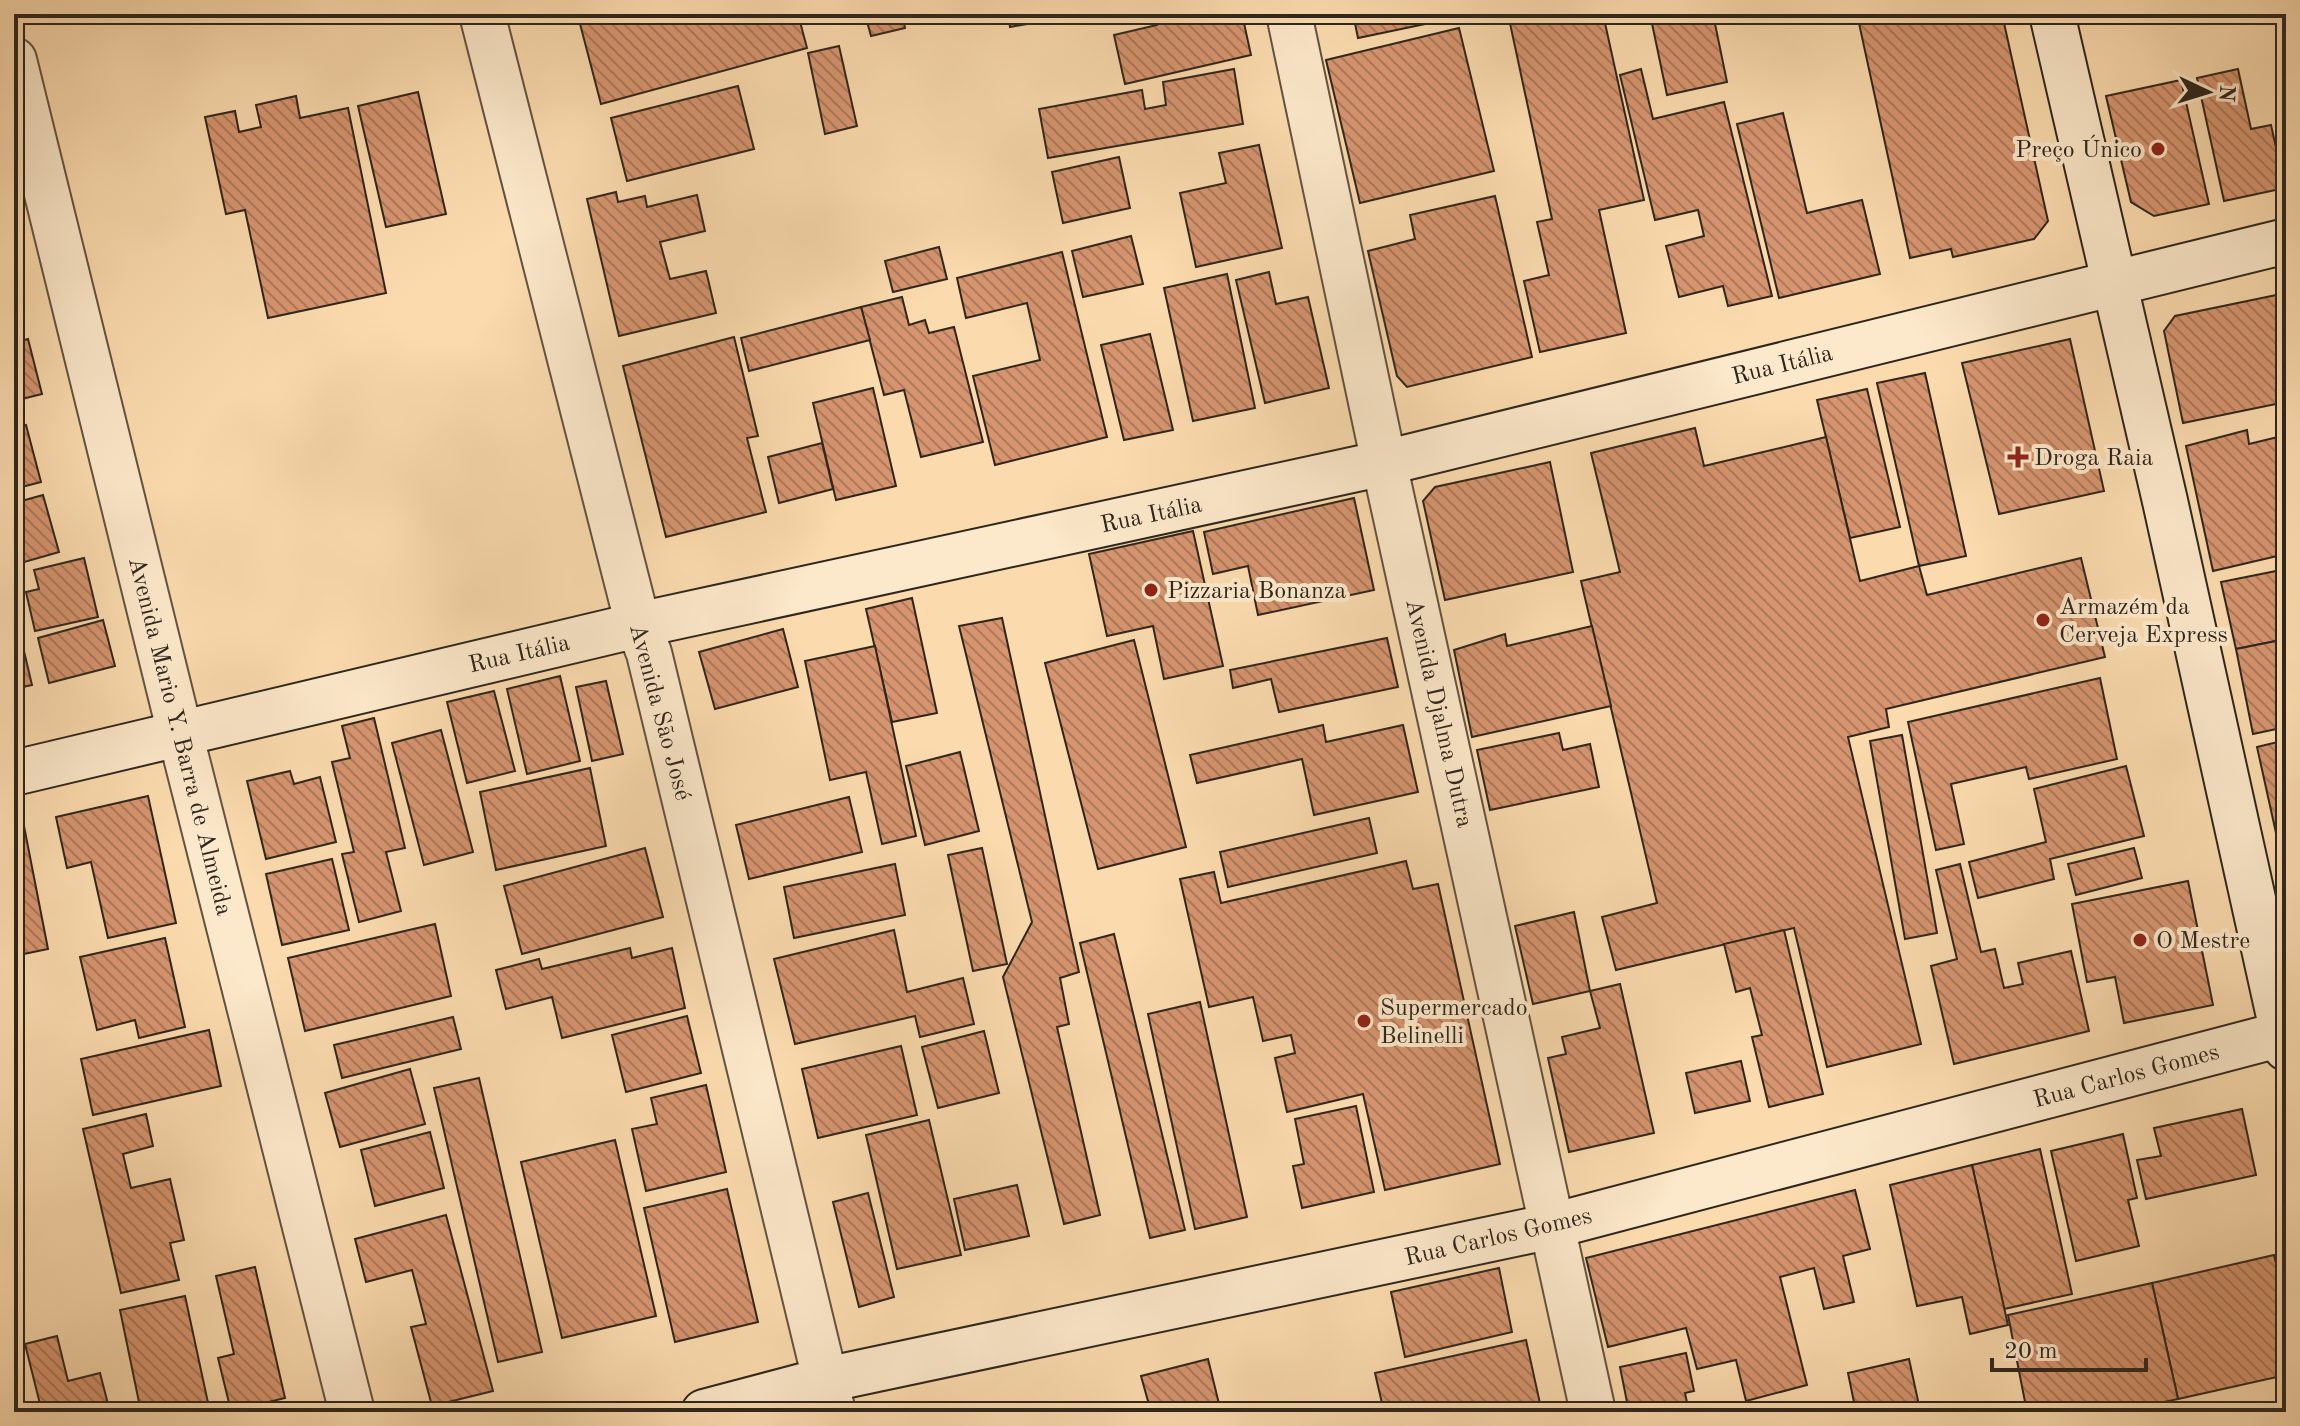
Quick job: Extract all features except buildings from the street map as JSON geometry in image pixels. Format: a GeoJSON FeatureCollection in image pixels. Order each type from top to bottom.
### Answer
{"type":"FeatureCollection","features":[{"type":"Feature","properties":{"kind":"street","name":"Avenida São José"},"geometry":{"type":"LineString","coordinates":[[482,14],[638,625],[649,653],[829,1396]]}},
{"type":"Feature","properties":{"kind":"street","name":"Avenida Djalma Dutra"},"geometry":{"type":"LineString","coordinates":[[1289,14],[1384,463],[1593,1412]]}},
{"type":"Feature","properties":{"kind":"street"},"geometry":{"type":"LineString","coordinates":[[2052,14],[2285,1038]]}},
{"type":"Feature","properties":{"kind":"street","name":"Avenida Mario Y. Barra de Almeida"},"geometry":{"type":"LineString","coordinates":[[14,60],[352,1412]]}},
{"type":"Feature","properties":{"kind":"street","name":"Rua Itália"},"geometry":{"type":"LineString","coordinates":[[14,773],[638,625],[1384,463],[2286,241]]}},
{"type":"Feature","properties":{"kind":"street","name":"Rua Carlos Gomes"},"geometry":{"type":"LineString","coordinates":[[704,1412],[829,1396],[1552,1226],[2285,1038]]}},
{"type":"Feature","properties":{"kind":"place","name":"Preço Único"},"geometry":{"type":"Point","coordinates":[2158,149]}},
{"type":"Feature","properties":{"kind":"place","name":"Droga Raia"},"geometry":{"type":"Point","coordinates":[2018,457]}},
{"type":"Feature","properties":{"kind":"place","name":"Pizzaria Bonanza"},"geometry":{"type":"Point","coordinates":[1151,590]}},
{"type":"Feature","properties":{"kind":"place","name":"Armazém da Cerveja Express"},"geometry":{"type":"Point","coordinates":[2043,620]}},
{"type":"Feature","properties":{"kind":"place","name":"O Mestre"},"geometry":{"type":"Point","coordinates":[2140,940]}},
{"type":"Feature","properties":{"kind":"place","name":"Supermercado Belinelli"},"geometry":{"type":"Point","coordinates":[1364,1021]}}]}
